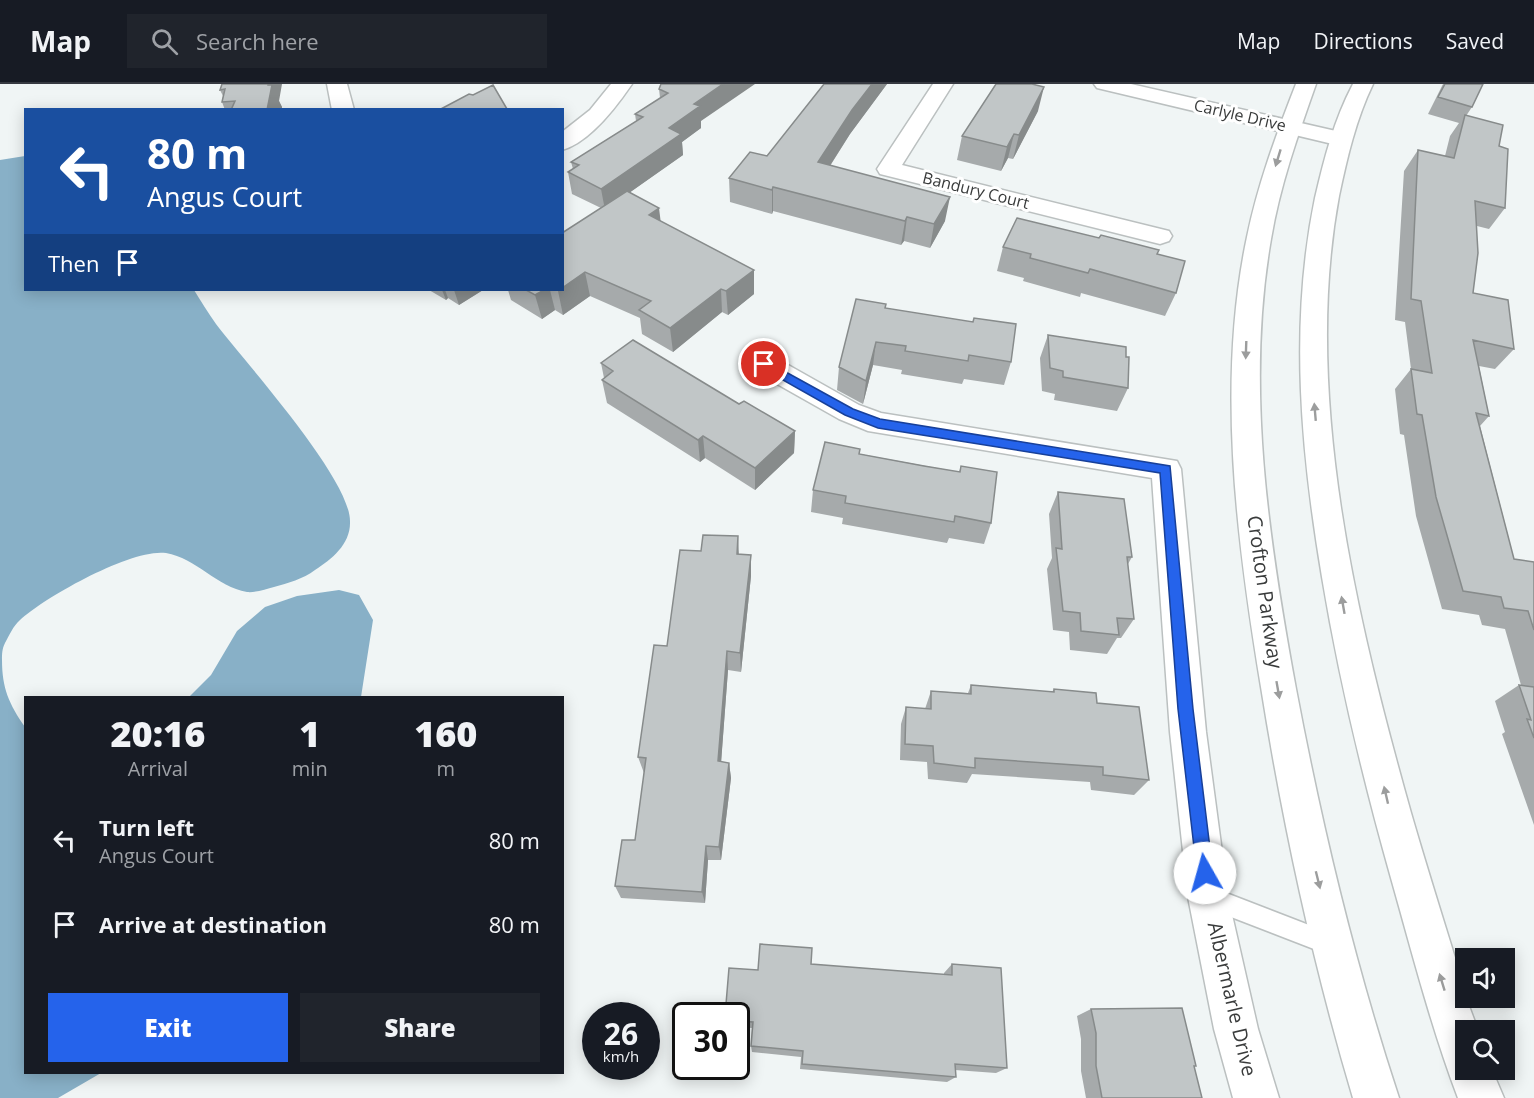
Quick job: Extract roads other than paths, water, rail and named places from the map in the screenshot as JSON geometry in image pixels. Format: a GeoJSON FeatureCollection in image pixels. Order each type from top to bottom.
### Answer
{"type":"FeatureCollection","features":[{"type":"Feature","properties":{"kind":"street"},"geometry":{"type":"LineString","coordinates":[[337,84],[341,108]]}},
{"type":"Feature","properties":{"kind":"street"},"geometry":{"type":"LineString","coordinates":[[564,141],[598,115],[622,84]]}},
{"type":"Feature","properties":{"kind":"street","name":"Bandury Court"},"geometry":{"type":"LineString","coordinates":[[943,84],[888,168],[1160,236]]}},
{"type":"Feature","properties":{"kind":"street","name":"Carlyle Drive"},"geometry":{"type":"LineString","coordinates":[[1104,84],[1341,139]]}},
{"type":"Feature","properties":{"kind":"street","name":"Crofton Parkway"},"geometry":{"type":"LineString","coordinates":[[1306,84],[1287,126],[1266,198],[1253,267],[1245,350],[1247,461],[1273,660],[1298,800],[1359,1046],[1376,1098]]}},
{"type":"Feature","properties":{"kind":"street"},"geometry":{"type":"LineString","coordinates":[[1363,84],[1341,139],[1323,212],[1315,280],[1311,363],[1320,473],[1348,636],[1390,810],[1455,1022]]}},
{"type":"Feature","properties":{"kind":"street","name":"Albermarle Drive"},"geometry":{"type":"LineString","coordinates":[[764,364],[849,412],[878,423],[1166,469],[1188,732],[1208,897],[1236,1029],[1256,1098]]}},
{"type":"Feature","properties":{"kind":"street"},"geometry":{"type":"LineString","coordinates":[[1474,1080],[1481,1098]]}},
{"type":"Feature","properties":{"kind":"lane"},"geometry":{"type":"LineString","coordinates":[[1208,897],[1335,946]]}},
{"type":"Feature","properties":{"kind":"water"},"geometry":{"type":"Polygon","coordinates":[[[24,156],[24,291],[195,291],[216,324],[315,450],[333,477],[345,502],[350,521],[344,544],[334,556],[306,576],[260,591],[247,592],[236,589],[187,560],[166,553],[132,558],[68,587],[32,610],[13,628],[5,643],[2,670],[5,687],[24,725],[24,1074],[99,1074],[58,1098],[0,1098],[0,160],[24,156]]]}},
{"type":"Feature","properties":{"kind":"water"},"geometry":{"type":"Polygon","coordinates":[[[339,590],[359,595],[373,620],[361,696],[190,696],[211,675],[237,631],[265,607],[297,596],[339,590]]]}}]}
